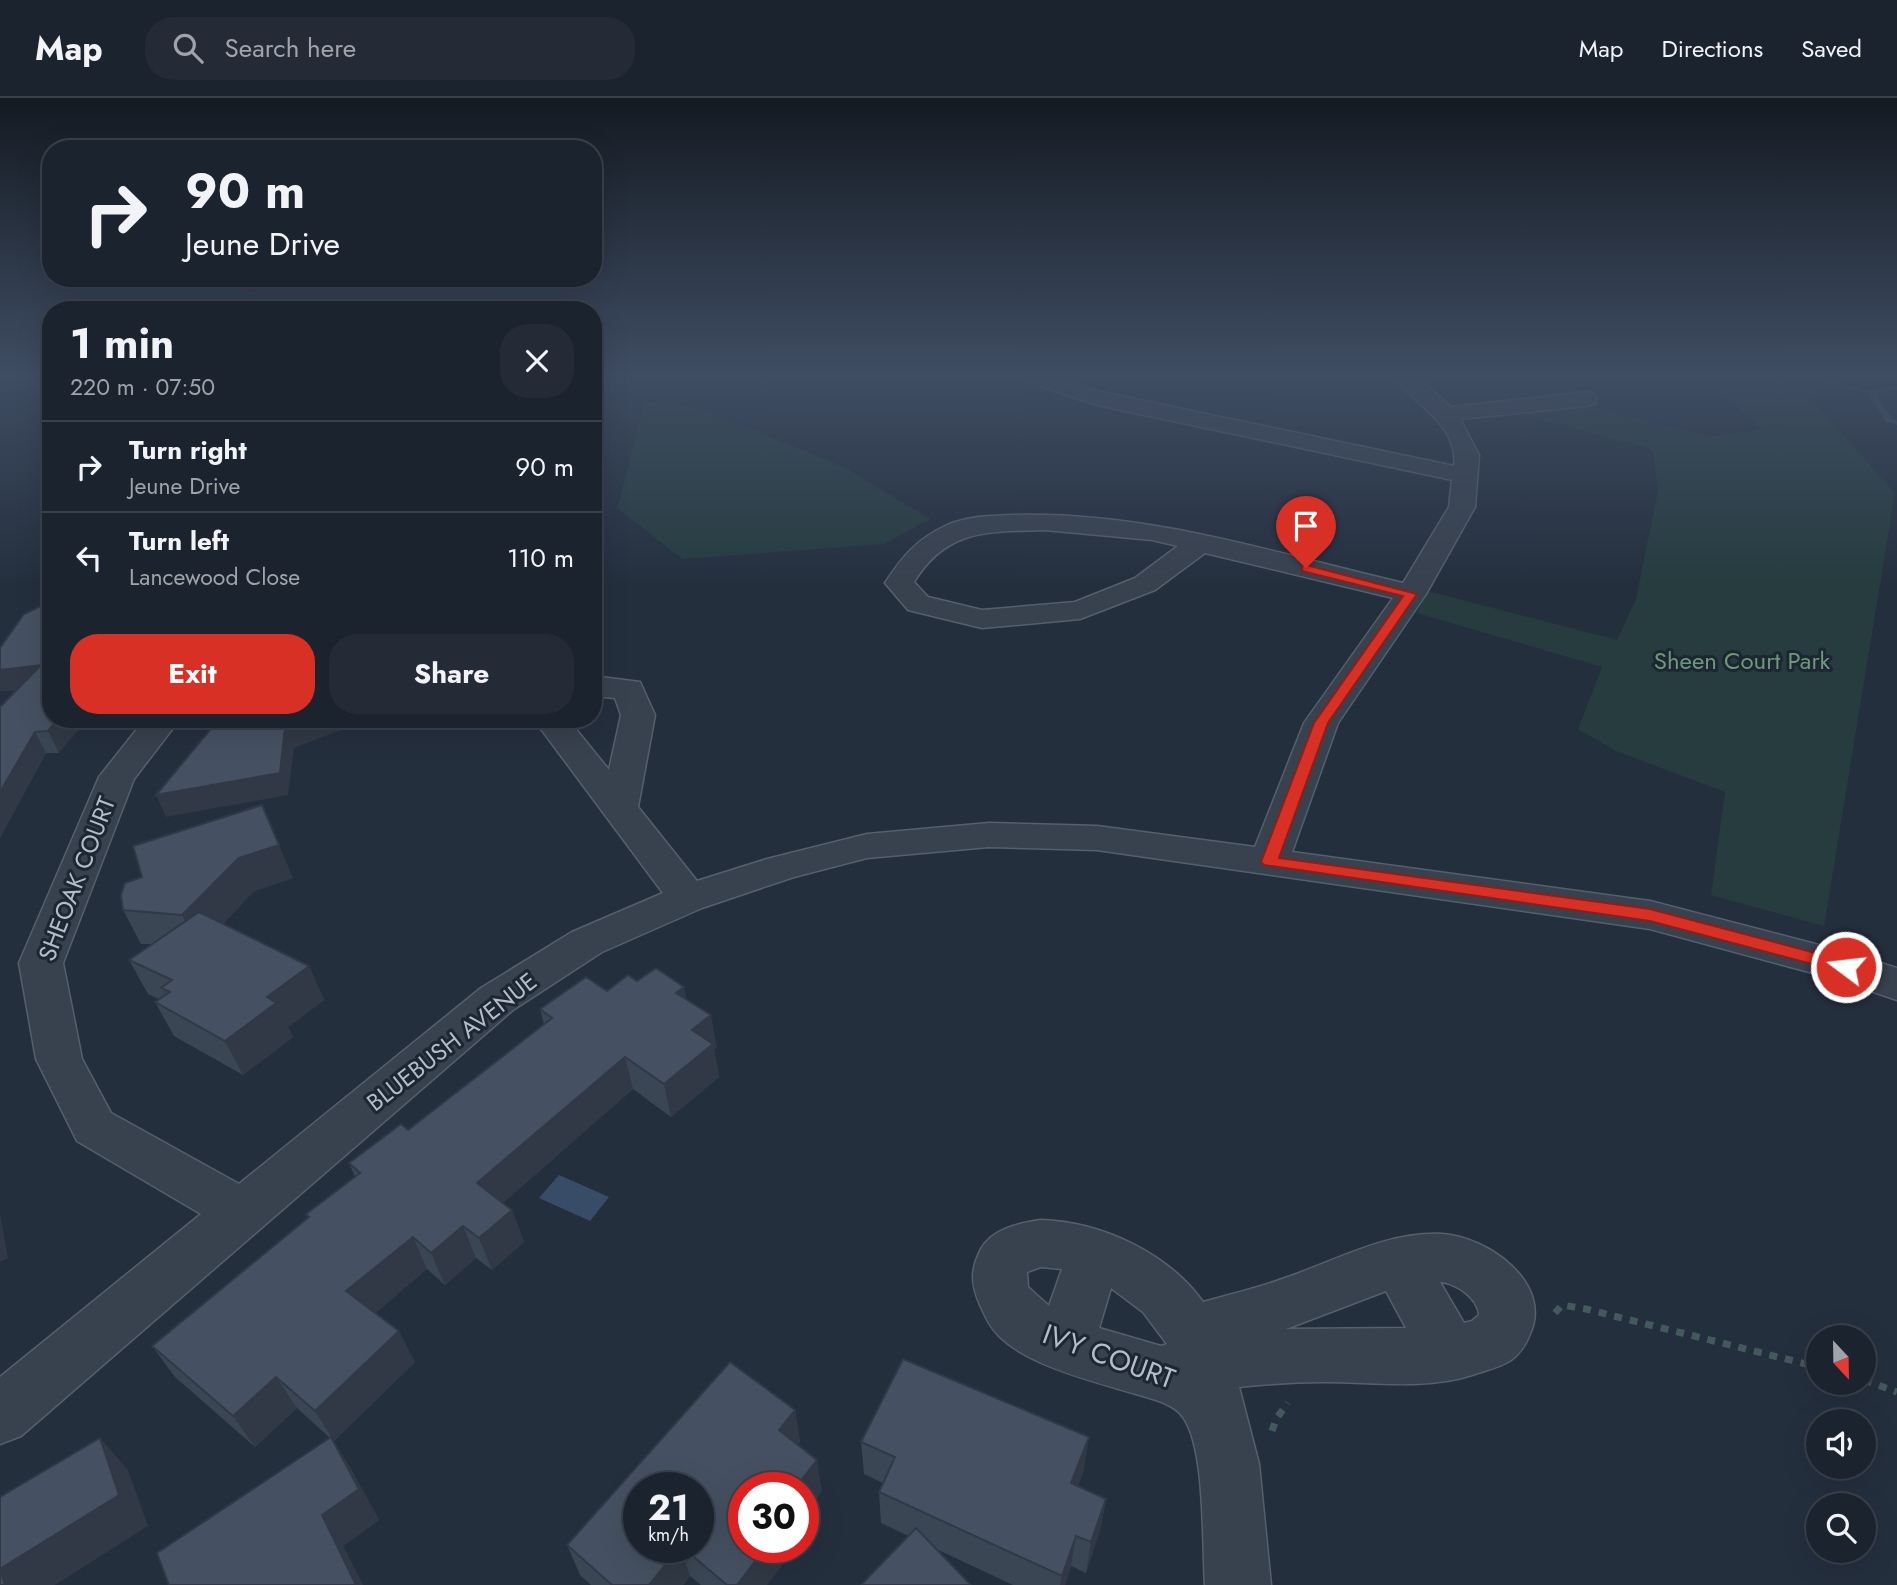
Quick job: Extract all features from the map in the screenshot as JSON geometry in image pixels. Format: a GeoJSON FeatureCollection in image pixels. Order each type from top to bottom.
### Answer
{"type":"FeatureCollection","features":[{"type":"Feature","properties":{"kind":"street"},"geometry":{"type":"LineString","coordinates":[[1323,445],[1464,475]]}},
{"type":"Feature","properties":{"kind":"street"},"geometry":{"type":"LineString","coordinates":[[1269,862],[1321,723],[1410,594],[1462,507],[1467,455],[1462,445]]}},
{"type":"Feature","properties":{"kind":"street"},"geometry":{"type":"LineString","coordinates":[[1202,542],[1145,584],[1080,610],[982,619],[918,604],[899,583],[915,558],[955,531],[980,524],[1058,524],[1152,532],[1202,542],[1410,594]]}},
{"type":"Feature","properties":{"kind":"street"},"geometry":{"type":"LineString","coordinates":[[602,687],[628,689],[638,715],[618,808]]}},
{"type":"Feature","properties":{"kind":"street","name":"SHEOAK COURT"},"geometry":{"type":"LineString","coordinates":[[156,728],[117,777],[41,963],[59,1059],[94,1127],[243,1212]]}},
{"type":"Feature","properties":{"kind":"street"},"geometry":{"type":"LineString","coordinates":[[558,728],[688,898]]}},
{"type":"Feature","properties":{"kind":"street","name":"BLUEBUSH AVENUE"},"geometry":{"type":"LineString","coordinates":[[0,1415],[497,999],[587,942],[688,898],[781,868],[867,846],[989,835],[1097,838],[1650,915],[1846,967],[1897,984]]}},
{"type":"Feature","properties":{"kind":"street","name":"IVY COURT"},"geometry":{"type":"LineString","coordinates":[[1238,1585],[1230,1479],[1204,1371],[1181,1315],[1156,1288],[1127,1268],[1055,1244],[1030,1245],[1010,1252],[999,1267],[1004,1299],[1018,1320],[1037,1331],[1146,1369],[1204,1371],[1307,1355],[1398,1357],[1450,1352],[1489,1343],[1500,1335],[1507,1321],[1507,1308],[1503,1298],[1482,1274],[1459,1261],[1436,1257],[1400,1264]]}},
{"type":"Feature","properties":{"kind":"street"},"geometry":{"type":"LineString","coordinates":[[1066,1342],[1094,1255]]}},
{"type":"Feature","properties":{"kind":"street"},"geometry":{"type":"LineString","coordinates":[[1204,1371],[1400,1264],[1450,1352]]}},
{"type":"Feature","properties":{"kind":"path"},"geometry":{"type":"LineString","coordinates":[[1876,1384],[1897,1392]]}},
{"type":"Feature","properties":{"kind":"green space"},"geometry":{"type":"Polygon","coordinates":[[[634,445],[791,445],[844,467],[930,519],[884,544],[682,559],[617,508],[634,445]]]}},
{"type":"Feature","properties":{"kind":"green space","name":"Sheen Court Park"},"geometry":{"type":"Polygon","coordinates":[[[1636,445],[1852,445],[1895,493],[1824,926],[1711,895],[1725,792],[1616,751],[1578,729],[1602,667],[1417,613],[1428,591],[1617,640],[1636,599],[1658,491],[1653,450],[1636,445]]]}},
{"type":"Feature","properties":{"kind":"water"},"geometry":{"type":"Polygon","coordinates":[[[559,1175],[609,1197],[590,1221],[539,1198],[559,1175]]]}},
{"type":"Feature","properties":{"kind":"building"},"geometry":{"type":"Polygon","coordinates":[[[42,605],[42,728],[50,728],[48,731],[35,732],[0,792],[0,707],[41,665],[0,670],[0,648],[24,614],[42,605]]]}},
{"type":"Feature","properties":{"kind":"building"},"geometry":{"type":"Polygon","coordinates":[[[212,728],[285,728],[280,773],[156,795],[212,728]]]}},
{"type":"Feature","properties":{"kind":"building"},"geometry":{"type":"Polygon","coordinates":[[[262,805],[279,845],[239,858],[182,915],[123,910],[121,895],[125,883],[142,877],[133,846],[262,805]]]}},
{"type":"Feature","properties":{"kind":"building"},"geometry":{"type":"Polygon","coordinates":[[[199,912],[309,966],[267,997],[276,1003],[225,1041],[155,1002],[170,992],[161,988],[172,980],[129,960],[199,912]]]}},
{"type":"Feature","properties":{"kind":"building"},"geometry":{"type":"Polygon","coordinates":[[[656,968],[684,987],[676,993],[711,1015],[692,1030],[713,1044],[664,1084],[625,1057],[477,1183],[512,1210],[479,1238],[463,1226],[431,1253],[413,1237],[346,1291],[399,1331],[315,1411],[276,1377],[233,1416],[152,1346],[309,1217],[306,1214],[360,1173],[349,1163],[401,1124],[408,1130],[552,1018],[540,1009],[586,977],[607,991],[628,975],[637,981],[656,968]]]}},
{"type":"Feature","properties":{"kind":"building"},"geometry":{"type":"Polygon","coordinates":[[[903,1359],[1089,1437],[1071,1483],[1106,1499],[1091,1542],[1076,1536],[1062,1576],[879,1492],[895,1457],[861,1442],[903,1359]]]}},
{"type":"Feature","properties":{"kind":"building"},"geometry":{"type":"Polygon","coordinates":[[[730,1362],[795,1410],[779,1430],[817,1460],[808,1472],[728,1472],[728,1563],[754,1563],[737,1585],[727,1585],[701,1563],[714,1563],[714,1472],[632,1472],[730,1362]]]}},
{"type":"Feature","properties":{"kind":"building"},"geometry":{"type":"Polygon","coordinates":[[[331,1437],[359,1489],[322,1515],[356,1585],[169,1585],[157,1553],[331,1437]]]}},
{"type":"Feature","properties":{"kind":"building"},"geometry":{"type":"Polygon","coordinates":[[[100,1438],[119,1495],[0,1569],[0,1497],[100,1438]]]}},
{"type":"Feature","properties":{"kind":"building"},"geometry":{"type":"Polygon","coordinates":[[[623,1482],[623,1563],[667,1563],[649,1585],[612,1585],[567,1545],[623,1482]]]}},
{"type":"Feature","properties":{"kind":"building"},"geometry":{"type":"Polygon","coordinates":[[[916,1528],[971,1585],[861,1585],[916,1528]]]}},
{"type":"Feature","properties":{"kind":"building"},"geometry":{"type":"Polygon","coordinates":[[[0,1569],[5,1585],[0,1585],[0,1569]]]}},
{"type":"Feature","properties":{"kind":"route"},"geometry":{"type":"LineString","coordinates":[[1306,568],[1410,594],[1321,723],[1269,862],[1650,915],[1846,967]]}}]}
